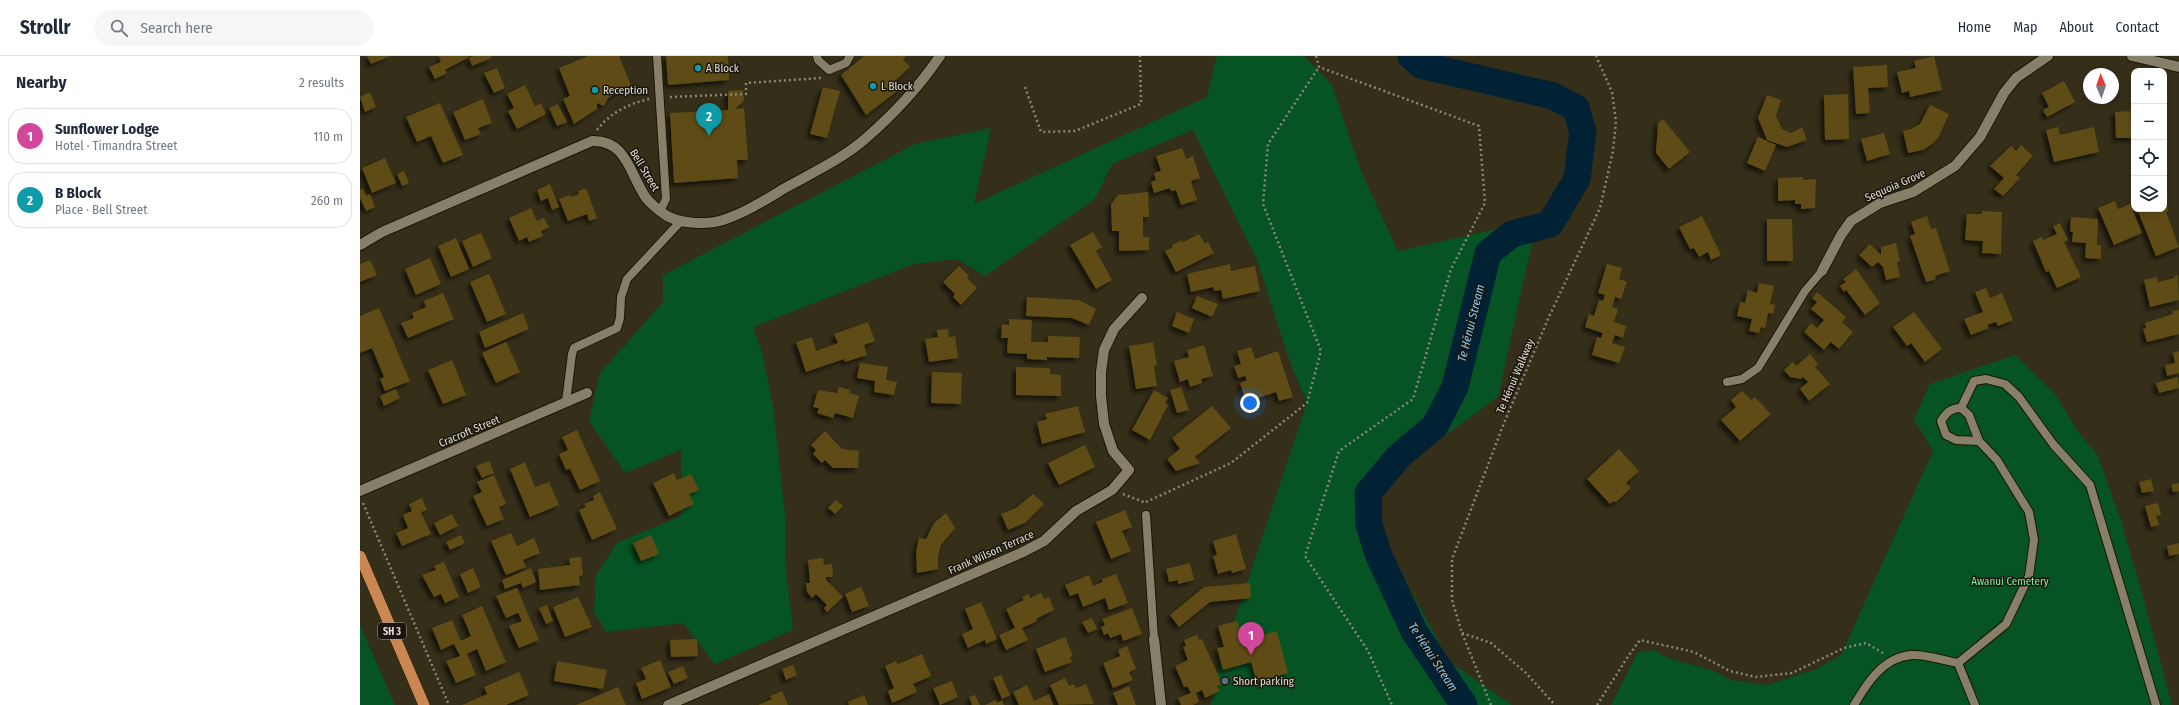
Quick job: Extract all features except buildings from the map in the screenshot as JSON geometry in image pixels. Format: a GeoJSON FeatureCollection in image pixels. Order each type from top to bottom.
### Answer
{"type":"FeatureCollection","features":[{"type":"Feature","properties":{"kind":"highway","name":"SH 3"},"geometry":{"type":"LineString","coordinates":[[360,556],[424,705]]}},
{"type":"Feature","properties":{"kind":"street","name":"Bell Street"},"geometry":{"type":"LineString","coordinates":[[592,142],[600,141],[614,146],[623,155],[644,195],[660,211],[668,216],[681,221],[699,223],[722,221],[742,213],[822,168],[864,140],[894,113],[927,75],[940,56]]}},
{"type":"Feature","properties":{"kind":"street","name":"Sequoia Grove"},"geometry":{"type":"LineString","coordinates":[[1822,271],[1841,235],[1851,221],[1880,203],[1913,192],[1955,166],[1980,137],[2004,93],[2016,78],[2048,56]]}},
{"type":"Feature","properties":{"kind":"street"},"geometry":{"type":"LineString","coordinates":[[2132,56],[2179,67]]}},
{"type":"Feature","properties":{"kind":"street"},"geometry":{"type":"LineString","coordinates":[[360,245],[382,232],[592,142]]}},
{"type":"Feature","properties":{"kind":"street","name":"Frank Wilson Terrace"},"geometry":{"type":"LineString","coordinates":[[668,705],[1021,554],[1044,541],[1076,511],[1112,490],[1129,470],[1113,451],[1104,424],[1101,396],[1104,350],[1114,329],[1142,298]]}},
{"type":"Feature","properties":{"kind":"street","name":"Cracroft Street"},"geometry":{"type":"LineString","coordinates":[[360,491],[587,393]]}},
{"type":"Feature","properties":{"kind":"street"},"geometry":{"type":"LineString","coordinates":[[1154,640],[1161,705]]}},
{"type":"Feature","properties":{"kind":"lane"},"geometry":{"type":"LineString","coordinates":[[657,56],[666,199],[660,211]]}},
{"type":"Feature","properties":{"kind":"lane"},"geometry":{"type":"LineString","coordinates":[[817,56],[818,60],[829,70],[846,63],[850,56]]}},
{"type":"Feature","properties":{"kind":"lane"},"geometry":{"type":"LineString","coordinates":[[566,402],[574,348],[617,328],[620,318],[621,297],[627,279],[681,221]]}},
{"type":"Feature","properties":{"kind":"lane"},"geometry":{"type":"LineString","coordinates":[[1727,382],[1742,379],[1758,368],[1805,291],[1822,271]]}},
{"type":"Feature","properties":{"kind":"lane"},"geometry":{"type":"LineString","coordinates":[[1961,408],[1974,382],[1986,379],[2005,384],[2019,397],[2053,444],[2090,485],[2156,705]]}},
{"type":"Feature","properties":{"kind":"lane"},"geometry":{"type":"LineString","coordinates":[[1961,408],[1948,411],[1941,420],[1946,435],[1956,440],[1979,441]]}},
{"type":"Feature","properties":{"kind":"lane"},"geometry":{"type":"LineString","coordinates":[[1854,705],[1872,676],[1894,659],[1913,655],[1958,663],[2006,624],[2029,576],[2034,540],[2029,512],[1996,460],[1979,441],[1969,415],[1961,408]]}},
{"type":"Feature","properties":{"kind":"lane"},"geometry":{"type":"LineString","coordinates":[[1146,515],[1154,640]]}},
{"type":"Feature","properties":{"kind":"lane"},"geometry":{"type":"LineString","coordinates":[[1958,663],[1975,705]]}},
{"type":"Feature","properties":{"kind":"path"},"geometry":{"type":"LineString","coordinates":[[1025,88],[1041,132],[1075,132],[1141,104],[1140,56]]}},
{"type":"Feature","properties":{"kind":"path"},"geometry":{"type":"LineString","coordinates":[[1112,490],[1146,502],[1231,463],[1307,403],[1321,352],[1263,204],[1268,144],[1319,67],[1316,56]]}},
{"type":"Feature","properties":{"kind":"path","name":"Te Hēnui Walkway"},"geometry":{"type":"LineString","coordinates":[[1491,705],[1462,633],[1452,600],[1452,560],[1504,423],[1548,319],[1600,208],[1613,151],[1616,121],[1612,92],[1596,56]]}},
{"type":"Feature","properties":{"kind":"path"},"geometry":{"type":"LineString","coordinates":[[1319,67],[1480,126],[1484,203],[1451,269],[1413,399],[1339,451],[1305,556],[1368,651],[1392,705]]}},
{"type":"Feature","properties":{"kind":"path"},"geometry":{"type":"LineString","coordinates":[[592,142],[597,129],[613,113],[637,102],[660,98],[746,94],[746,82],[826,78]]}},
{"type":"Feature","properties":{"kind":"path"},"geometry":{"type":"LineString","coordinates":[[1146,502],[1146,515]]}},
{"type":"Feature","properties":{"kind":"path"},"geometry":{"type":"LineString","coordinates":[[364,508],[449,705]]}},
{"type":"Feature","properties":{"kind":"path"},"geometry":{"type":"LineString","coordinates":[[1462,633],[1491,643],[1526,673],[1555,705]]}},
{"type":"Feature","properties":{"kind":"path"},"geometry":{"type":"LineString","coordinates":[[1598,705],[1640,640],[1694,652],[1730,671],[1756,677],[1792,673],[1844,648],[1866,643],[1894,659]]}},
{"type":"Feature","properties":{"kind":"path"},"geometry":{"type":"LineString","coordinates":[[1387,705],[1389,701]]}},
{"type":"Feature","properties":{"kind":"green space"},"geometry":{"type":"Polygon","coordinates":[[[1217,56],[1304,56],[1332,85],[1361,171],[1398,251],[1537,220],[1498,397],[1392,474],[1379,498],[1385,544],[1450,662],[1512,705],[1211,705],[1220,664],[1307,403],[1290,362],[1257,260],[1193,130],[1112,164],[1095,199],[985,276],[957,259],[914,264],[753,327],[762,352],[773,405],[785,514],[785,561],[793,630],[715,664],[683,623],[606,632],[594,612],[596,575],[617,543],[681,516],[681,450],[625,473],[589,421],[600,373],[663,302],[663,275],[915,144],[991,128],[974,204],[1207,97],[1217,56]]]}},
{"type":"Feature","properties":{"kind":"green space","name":"Awanui Cemetery"},"geometry":{"type":"Polygon","coordinates":[[[2015,355],[2055,394],[2077,430],[2098,456],[2121,521],[2172,705],[1611,705],[1638,652],[1654,650],[1668,658],[1714,671],[1731,680],[1767,685],[1816,669],[1841,655],[1933,451],[1914,419],[1930,384],[2015,355]]]}},
{"type":"Feature","properties":{"kind":"green space"},"geometry":{"type":"Polygon","coordinates":[[[360,625],[395,705],[360,705],[360,625]]]}},
{"type":"Feature","properties":{"kind":"waterway","name":"Te Hēnui Stream"},"geometry":{"type":"LineString","coordinates":[[1411,56],[1421,65],[1553,96],[1576,108],[1583,132],[1577,179],[1550,224],[1512,234],[1488,253],[1455,387],[1435,426],[1399,456],[1368,493],[1369,525],[1379,556],[1414,631],[1464,705]]}},
{"type":"Feature","properties":{"kind":"place","name":"A Block"},"geometry":{"type":"Point","coordinates":[698,68]}},
{"type":"Feature","properties":{"kind":"place","name":"L Block"},"geometry":{"type":"Point","coordinates":[873,86]}},
{"type":"Feature","properties":{"kind":"place","name":"Reception"},"geometry":{"type":"Point","coordinates":[595,90]}},
{"type":"Feature","properties":{"kind":"place","name":"B Block"},"geometry":{"type":"Point","coordinates":[709,136]}},
{"type":"Feature","properties":{"kind":"place","name":"Sunflower Lodge"},"geometry":{"type":"Point","coordinates":[1251,655]}},
{"type":"Feature","properties":{"kind":"place","name":"Short parking"},"geometry":{"type":"Point","coordinates":[1225,681]}}]}
